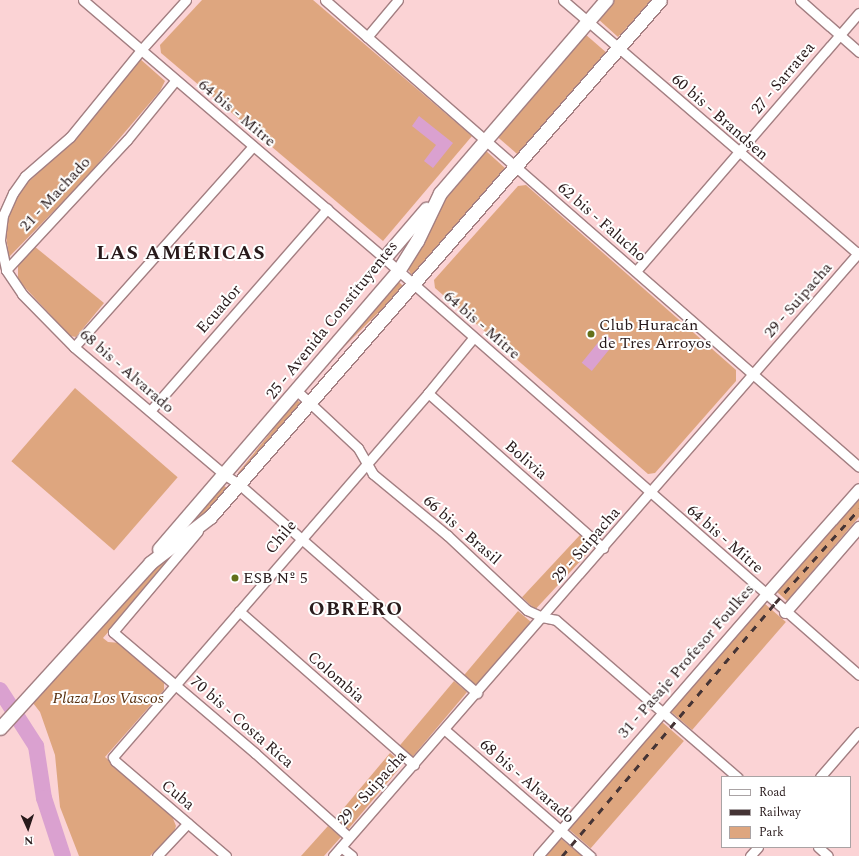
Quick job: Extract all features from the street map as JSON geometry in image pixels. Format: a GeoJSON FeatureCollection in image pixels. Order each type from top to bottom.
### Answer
{"type":"FeatureCollection","features":[{"type":"Feature","properties":{"kind":"main road","name":"25 - Avenida Constituyentes"},"geometry":{"type":"LineString","coordinates":[[0,728],[150,563],[166,538],[225,475],[398,271],[417,241],[440,193],[606,0]]}},
{"type":"Feature","properties":{"kind":"main road","name":"25 - Avenida Constituyentes"},"geometry":{"type":"LineString","coordinates":[[150,563],[210,517],[660,0]]}},
{"type":"Feature","properties":{"kind":"main road"},"geometry":{"type":"LineString","coordinates":[[384,258],[440,193]]}},
{"type":"Feature","properties":{"kind":"street","name":"64 bis - Mitre"},"geometry":{"type":"LineString","coordinates":[[83,0],[175,81],[384,258],[785,612],[859,675]]}},
{"type":"Feature","properties":{"kind":"street","name":"21 - Machado"},"geometry":{"type":"LineString","coordinates":[[6,270],[0,241],[4,215],[13,193],[25,176],[70,137],[141,50],[186,0]]}},
{"type":"Feature","properties":{"kind":"street","name":"62 bis - Falucho"},"geometry":{"type":"LineString","coordinates":[[325,0],[859,467]]}},
{"type":"Feature","properties":{"kind":"street"},"geometry":{"type":"LineString","coordinates":[[367,37],[398,0]]}},
{"type":"Feature","properties":{"kind":"street","name":"60 bis - Brandsen"},"geometry":{"type":"LineString","coordinates":[[563,0],[739,153],[858,253]]}},
{"type":"Feature","properties":{"kind":"street"},"geometry":{"type":"LineString","coordinates":[[800,0],[859,52]]}},
{"type":"Feature","properties":{"kind":"street","name":"27 - Sarratea"},"geometry":{"type":"LineString","coordinates":[[636,272],[859,13]]}},
{"type":"Feature","properties":{"kind":"street","name":"21 - Machado"},"geometry":{"type":"LineString","coordinates":[[6,270],[127,140],[175,81]]}},
{"type":"Feature","properties":{"kind":"street"},"geometry":{"type":"LineString","coordinates":[[74,347],[252,146]]}},
{"type":"Feature","properties":{"kind":"street","name":"Ecuador"},"geometry":{"type":"LineString","coordinates":[[150,411],[327,209]]}},
{"type":"Feature","properties":{"kind":"street","name":"29 - Suipacha"},"geometry":{"type":"LineString","coordinates":[[333,856],[604,548],[858,253]]}},
{"type":"Feature","properties":{"kind":"street","name":"68 bis - Alvarado"},"geometry":{"type":"LineString","coordinates":[[6,270],[22,294],[74,347],[225,475],[239,484],[477,693]]}},
{"type":"Feature","properties":{"kind":"street","name":"Chile"},"geometry":{"type":"LineString","coordinates":[[113,757],[300,538],[428,393],[473,338]]}},
{"type":"Feature","properties":{"kind":"street","name":"66 bis - Brasil"},"geometry":{"type":"LineString","coordinates":[[296,390],[358,448],[367,461],[373,474],[447,534],[528,610],[542,617],[556,620],[736,776]]}},
{"type":"Feature","properties":{"kind":"street","name":"Bolivia"},"geometry":{"type":"LineString","coordinates":[[428,393],[604,548]]}},
{"type":"Feature","properties":{"kind":"street","name":"31 - Pasaje Profesor Foulkes"},"geometry":{"type":"LineString","coordinates":[[538,856],[662,712],[859,489]]}},
{"type":"Feature","properties":{"kind":"street","name":"25 - Avenida Constituyentes"},"geometry":{"type":"LineString","coordinates":[[113,632],[210,517]]}},
{"type":"Feature","properties":{"kind":"street"},"geometry":{"type":"LineString","coordinates":[[785,612],[859,527]]}},
{"type":"Feature","properties":{"kind":"street","name":"Colombia"},"geometry":{"type":"LineString","coordinates":[[239,611],[414,765]]}},
{"type":"Feature","properties":{"kind":"street","name":"70 bis - Costa Rica"},"geometry":{"type":"LineString","coordinates":[[113,632],[349,837]]}},
{"type":"Feature","properties":{"kind":"street","name":"68 bis - Alvarado"},"geometry":{"type":"LineString","coordinates":[[444,729],[590,856]]}},
{"type":"Feature","properties":{"kind":"street"},"geometry":{"type":"LineString","coordinates":[[821,776],[859,732]]}},
{"type":"Feature","properties":{"kind":"street","name":"Cuba"},"geometry":{"type":"LineString","coordinates":[[113,757],[115,761],[226,856]]}},
{"type":"Feature","properties":{"kind":"street"},"geometry":{"type":"LineString","coordinates":[[157,856],[188,823]]}},
{"type":"Feature","properties":{"kind":"street"},"geometry":{"type":"LineString","coordinates":[[341,847],[352,856]]}},
{"type":"Feature","properties":{"kind":"street"},"geometry":{"type":"LineString","coordinates":[[750,856],[757,848]]}},
{"type":"Feature","properties":{"kind":"street"},"geometry":{"type":"LineString","coordinates":[[819,848],[828,856]]}},
{"type":"Feature","properties":{"kind":"green space"},"geometry":{"type":"Polygon","coordinates":[[[202,0],[313,0],[472,136],[383,241],[161,53],[160,45],[202,0]]]}},
{"type":"Feature","properties":{"kind":"green space"},"geometry":{"type":"Polygon","coordinates":[[[613,0],[652,0],[618,37],[597,18],[613,0]]]}},
{"type":"Feature","properties":{"kind":"green space"},"geometry":{"type":"Polygon","coordinates":[[[585,34],[607,53],[518,155],[496,136],[585,34]]]}},
{"type":"Feature","properties":{"kind":"green space"},"geometry":{"type":"Polygon","coordinates":[[[139,58],[165,81],[160,91],[84,180],[9,257],[6,236],[7,219],[22,188],[86,127],[139,58]]]}},
{"type":"Feature","properties":{"kind":"green space"},"geometry":{"type":"Polygon","coordinates":[[[485,150],[506,169],[414,274],[411,274],[407,267],[444,196],[485,150]]]}},
{"type":"Feature","properties":{"kind":"green space","name":"Club Huracán de Tres Arroyos"},"geometry":{"type":"Polygon","coordinates":[[[526,185],[736,370],[736,381],[655,473],[648,474],[435,288],[434,280],[518,186],[526,185]]]}},
{"type":"Feature","properties":{"kind":"green space"},"geometry":{"type":"Polygon","coordinates":[[[34,246],[104,303],[76,337],[70,336],[18,280],[18,265],[34,246]]]}},
{"type":"Feature","properties":{"kind":"green space"},"geometry":{"type":"Polygon","coordinates":[[[399,282],[404,287],[303,388],[298,383],[399,282]]]}},
{"type":"Feature","properties":{"kind":"green space"},"geometry":{"type":"Polygon","coordinates":[[[75,388],[178,477],[114,550],[11,461],[75,388]]]}},
{"type":"Feature","properties":{"kind":"green space"},"geometry":{"type":"Polygon","coordinates":[[[297,400],[302,404],[243,477],[238,473],[297,400]]]}},
{"type":"Feature","properties":{"kind":"green space"},"geometry":{"type":"Polygon","coordinates":[[[223,485],[228,489],[201,518],[171,542],[223,485]]]}},
{"type":"Feature","properties":{"kind":"green space"},"geometry":{"type":"Polygon","coordinates":[[[859,496],[859,517],[787,601],[776,591],[859,496]]]}},
{"type":"Feature","properties":{"kind":"green space"},"geometry":{"type":"Polygon","coordinates":[[[580,535],[593,547],[535,609],[522,597],[580,535]]]}},
{"type":"Feature","properties":{"kind":"green space","name":"Plaza Los Vascos"},"geometry":{"type":"Polygon","coordinates":[[[189,539],[103,638],[108,642],[121,643],[164,683],[164,690],[105,757],[172,816],[176,826],[174,832],[150,856],[79,856],[60,807],[55,755],[40,712],[33,703],[167,555],[189,539]]]}},
{"type":"Feature","properties":{"kind":"green space"},"geometry":{"type":"Polygon","coordinates":[[[764,603],[786,622],[692,730],[670,711],[764,603]]]}},
{"type":"Feature","properties":{"kind":"green space"},"geometry":{"type":"Polygon","coordinates":[[[518,611],[531,622],[476,687],[463,676],[518,611]]]}},
{"type":"Feature","properties":{"kind":"green space"},"geometry":{"type":"Polygon","coordinates":[[[454,681],[467,692],[412,757],[399,746],[454,681]]]}},
{"type":"Feature","properties":{"kind":"green space"},"geometry":{"type":"Polygon","coordinates":[[[662,722],[684,741],[591,848],[569,829],[662,722]]]}},
{"type":"Feature","properties":{"kind":"green space"},"geometry":{"type":"Polygon","coordinates":[[[390,753],[403,764],[348,829],[335,818],[390,753]]]}},
{"type":"Feature","properties":{"kind":"green space"},"geometry":{"type":"Polygon","coordinates":[[[328,826],[341,837],[324,856],[301,856],[328,826]]]}},
{"type":"Feature","properties":{"kind":"green space"},"geometry":{"type":"Polygon","coordinates":[[[559,837],[581,855],[581,856],[543,856],[559,837]]]}},
{"type":"Feature","properties":{"kind":"shaded area"},"geometry":{"type":"Polygon","coordinates":[[[419,116],[453,143],[433,168],[424,161],[436,145],[412,126],[419,116]]]}},
{"type":"Feature","properties":{"kind":"shaded area"},"geometry":{"type":"Polygon","coordinates":[[[605,334],[615,342],[592,371],[582,363],[605,334]]]}},
{"type":"Feature","properties":{"kind":"waterway"},"geometry":{"type":"LineString","coordinates":[[0,690],[36,746],[44,798],[63,856]]}},
{"type":"Feature","properties":{"kind":"railway"},"geometry":{"type":"LineString","coordinates":[[562,856],[775,603],[859,509]]}},
{"type":"Feature","properties":{"kind":"place","name":"Club Huracán de Tres Arroyos"},"geometry":{"type":"Point","coordinates":[591,334]}},
{"type":"Feature","properties":{"kind":"place","name":"ESB Nº 5"},"geometry":{"type":"Point","coordinates":[235,578]}},
{"type":"Feature","properties":{"kind":"district","name":"LAS AMÉRICAS"},"geometry":{"type":"Point","coordinates":[181,253]}},
{"type":"Feature","properties":{"kind":"district","name":"OBRERO"},"geometry":{"type":"Point","coordinates":[356,609]}}]}
